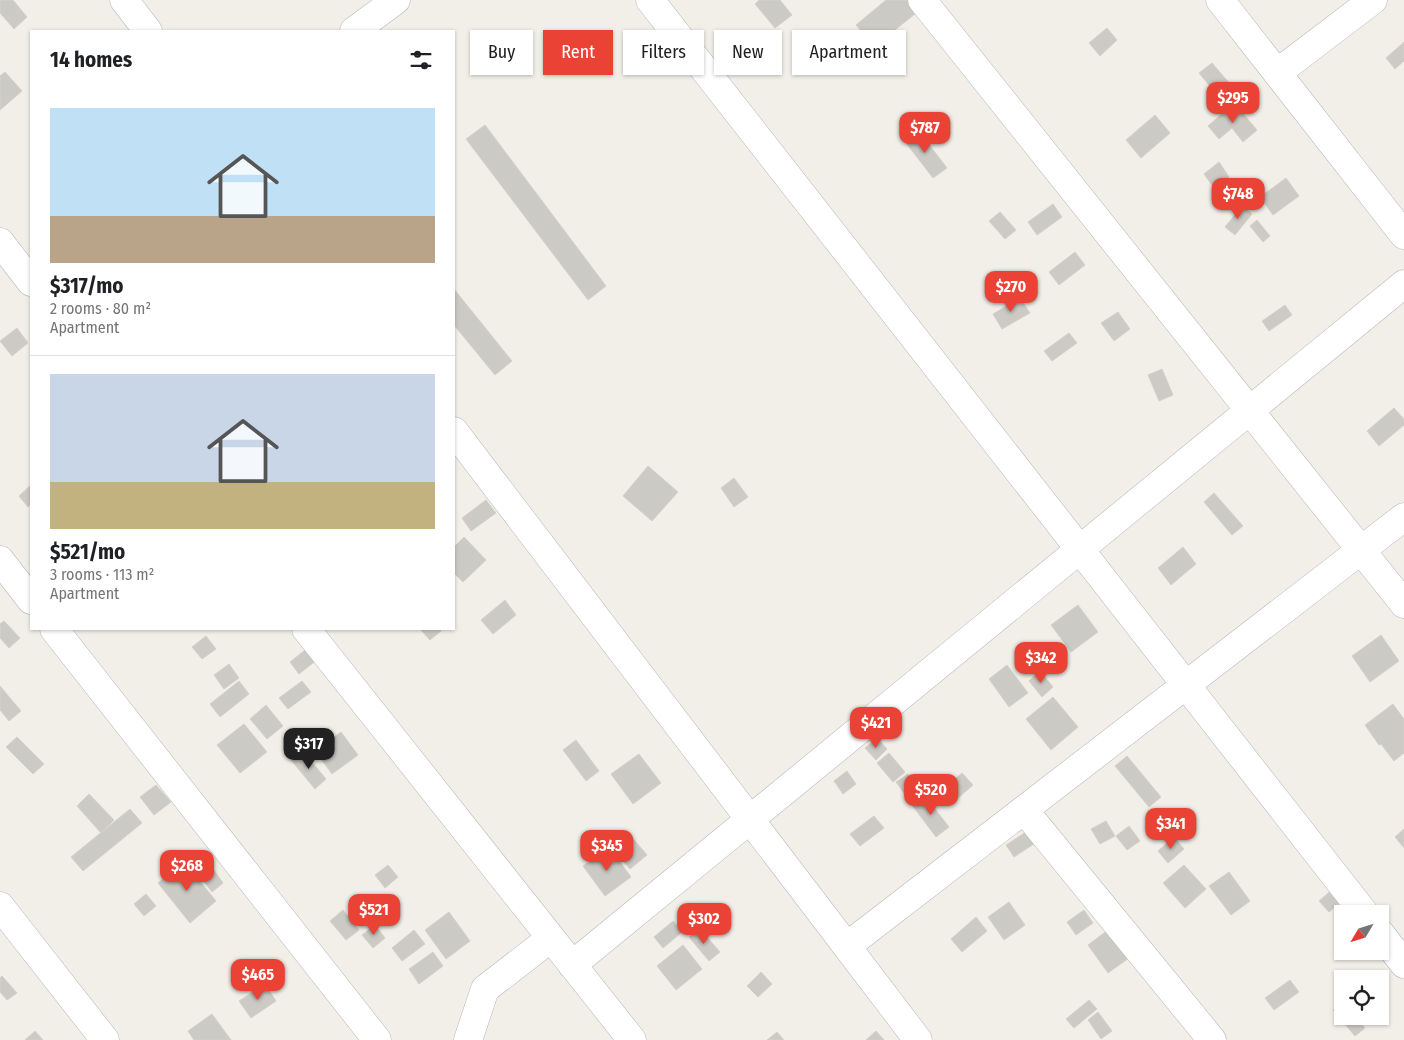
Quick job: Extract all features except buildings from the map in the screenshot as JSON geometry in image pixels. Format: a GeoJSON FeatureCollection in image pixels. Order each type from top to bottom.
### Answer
{"type":"FeatureCollection","features":[{"type":"Feature","properties":{"kind":"street"},"geometry":{"type":"LineString","coordinates":[[124,0],[147,30]]}},
{"type":"Feature","properties":{"kind":"street"},"geometry":{"type":"LineString","coordinates":[[650,0],[1358,905]]}},
{"type":"Feature","properties":{"kind":"street"},"geometry":{"type":"LineString","coordinates":[[922,0],[1404,604]]}},
{"type":"Feature","properties":{"kind":"street"},"geometry":{"type":"LineString","coordinates":[[1220,0],[1404,235]]}},
{"type":"Feature","properties":{"kind":"street"},"geometry":{"type":"LineString","coordinates":[[1277,73],[1373,0]]}},
{"type":"Feature","properties":{"kind":"street"},"geometry":{"type":"LineString","coordinates":[[355,30],[393,1]]}},
{"type":"Feature","properties":{"kind":"street"},"geometry":{"type":"LineString","coordinates":[[0,242],[30,277]]}},
{"type":"Feature","properties":{"kind":"street"},"geometry":{"type":"LineString","coordinates":[[572,964],[1404,284]]}},
{"type":"Feature","properties":{"kind":"street"},"geometry":{"type":"LineString","coordinates":[[455,432],[918,1040]]}},
{"type":"Feature","properties":{"kind":"street"},"geometry":{"type":"LineString","coordinates":[[847,946],[1404,517]]}},
{"type":"Feature","properties":{"kind":"street"},"geometry":{"type":"LineString","coordinates":[[0,560],[30,599]]}},
{"type":"Feature","properties":{"kind":"street"},"geometry":{"type":"LineString","coordinates":[[55,630],[377,1040]]}},
{"type":"Feature","properties":{"kind":"street"},"geometry":{"type":"LineString","coordinates":[[307,630],[632,1040]]}},
{"type":"Feature","properties":{"kind":"street"},"geometry":{"type":"LineString","coordinates":[[1024,810],[1212,1040]]}},
{"type":"Feature","properties":{"kind":"street"},"geometry":{"type":"LineString","coordinates":[[0,906],[105,1040]]}},
{"type":"Feature","properties":{"kind":"street"},"geometry":{"type":"LineString","coordinates":[[468,1040],[485,989],[551,938]]}}]}
